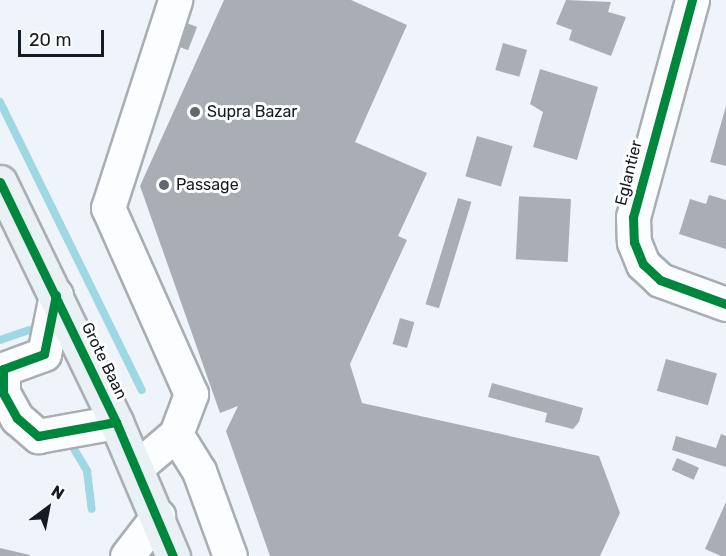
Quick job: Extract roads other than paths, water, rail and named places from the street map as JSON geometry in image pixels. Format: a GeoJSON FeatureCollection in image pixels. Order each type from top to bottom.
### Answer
{"type":"FeatureCollection","features":[{"type":"Feature","properties":{"kind":"main road","name":"Grote Baan"},"geometry":{"type":"LineString","coordinates":[[0,183],[137,467],[173,556]]}},
{"type":"Feature","properties":{"kind":"street"},"geometry":{"type":"LineString","coordinates":[[137,467],[176,434],[191,394],[108,208],[175,0]]}},
{"type":"Feature","properties":{"kind":"street","name":"Eglantier"},"geometry":{"type":"LineString","coordinates":[[692,0],[633,217],[634,242],[643,264],[660,280],[726,304]]}},
{"type":"Feature","properties":{"kind":"street"},"geometry":{"type":"LineString","coordinates":[[56,295],[44,354],[3,369],[3,393],[17,418],[38,436],[116,422]]}},
{"type":"Feature","properties":{"kind":"street"},"geometry":{"type":"LineString","coordinates":[[176,434],[198,471],[230,556]]}},
{"type":"Feature","properties":{"kind":"street"},"geometry":{"type":"LineString","coordinates":[[127,556],[158,516]]}},
{"type":"Feature","properties":{"kind":"waterway"},"geometry":{"type":"LineString","coordinates":[[0,102],[142,390]]}},
{"type":"Feature","properties":{"kind":"waterway"},"geometry":{"type":"LineString","coordinates":[[0,340],[29,330]]}},
{"type":"Feature","properties":{"kind":"waterway"},"geometry":{"type":"LineString","coordinates":[[74,449],[87,471],[92,509]]}},
{"type":"Feature","properties":{"kind":"place","name":"Supra Bazar"},"geometry":{"type":"Point","coordinates":[195,112]}},
{"type":"Feature","properties":{"kind":"place","name":"Passage"},"geometry":{"type":"Point","coordinates":[164,185]}}]}
